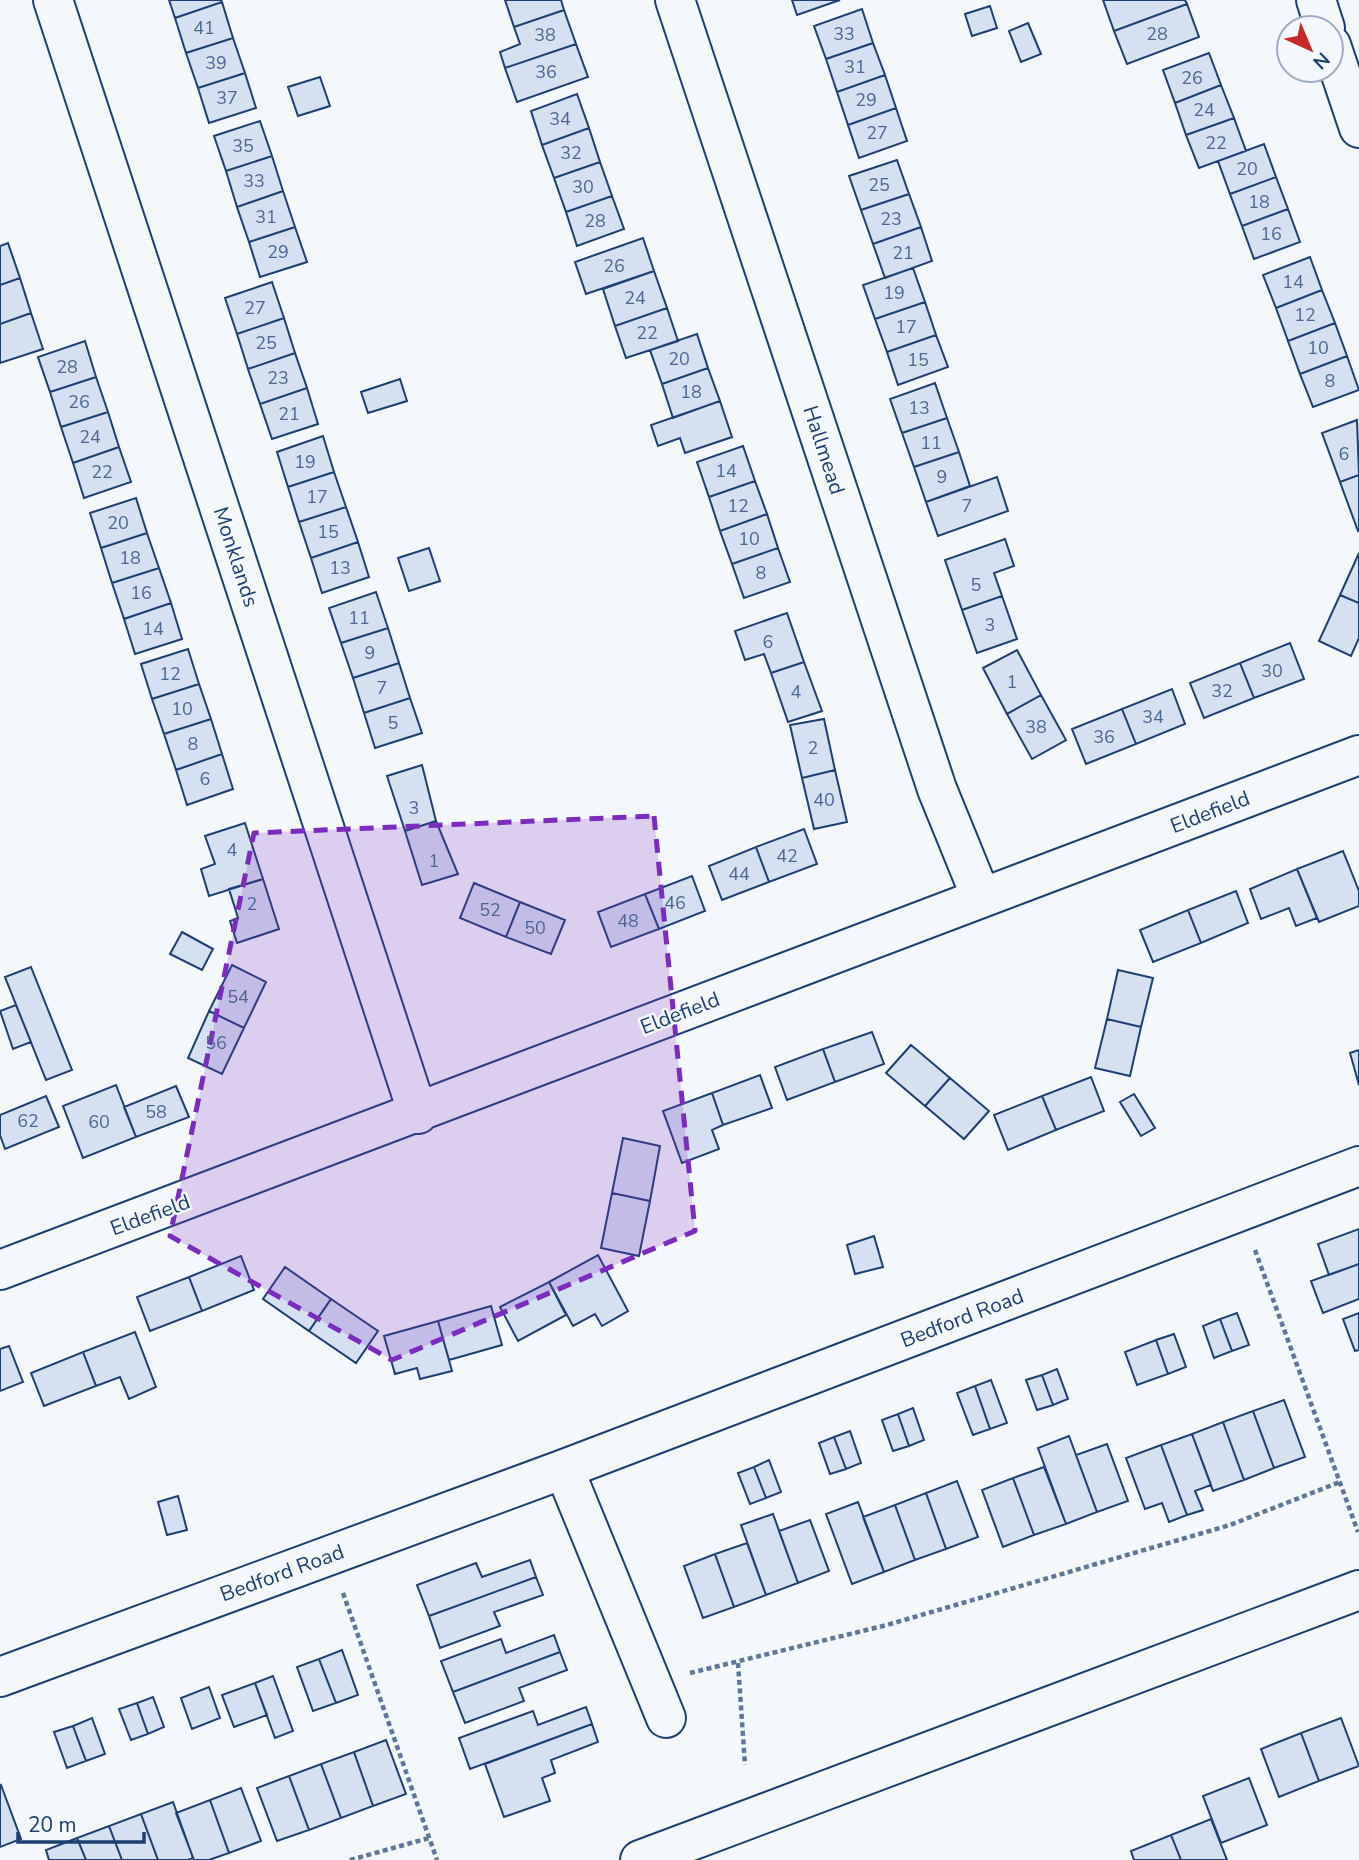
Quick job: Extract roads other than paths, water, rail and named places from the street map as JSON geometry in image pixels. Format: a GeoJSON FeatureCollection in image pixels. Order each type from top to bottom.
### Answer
{"type":"FeatureCollection","features":[{"type":"Feature","properties":{"kind":"street","name":"Monklands"},"geometry":{"type":"LineString","coordinates":[[53,0],[418,1114]]}},
{"type":"Feature","properties":{"kind":"street","name":"Hallmead"},"geometry":{"type":"LineString","coordinates":[[675,0],[937,789],[981,897]]}},
{"type":"Feature","properties":{"kind":"street"},"geometry":{"type":"LineString","coordinates":[[1344,84],[1359,128]]}},
{"type":"Feature","properties":{"kind":"street","name":"Eldefield"},"geometry":{"type":"LineString","coordinates":[[0,1270],[418,1114],[1359,755]]}},
{"type":"Feature","properties":{"kind":"street","name":"Bedford Road"},"geometry":{"type":"LineString","coordinates":[[0,1677],[564,1469],[1359,1166]]}},
{"type":"Feature","properties":{"kind":"street"},"geometry":{"type":"LineString","coordinates":[[564,1469],[666,1718]]}},
{"type":"Feature","properties":{"kind":"street"},"geometry":{"type":"LineString","coordinates":[[640,1860],[1359,1590]]}}]}
